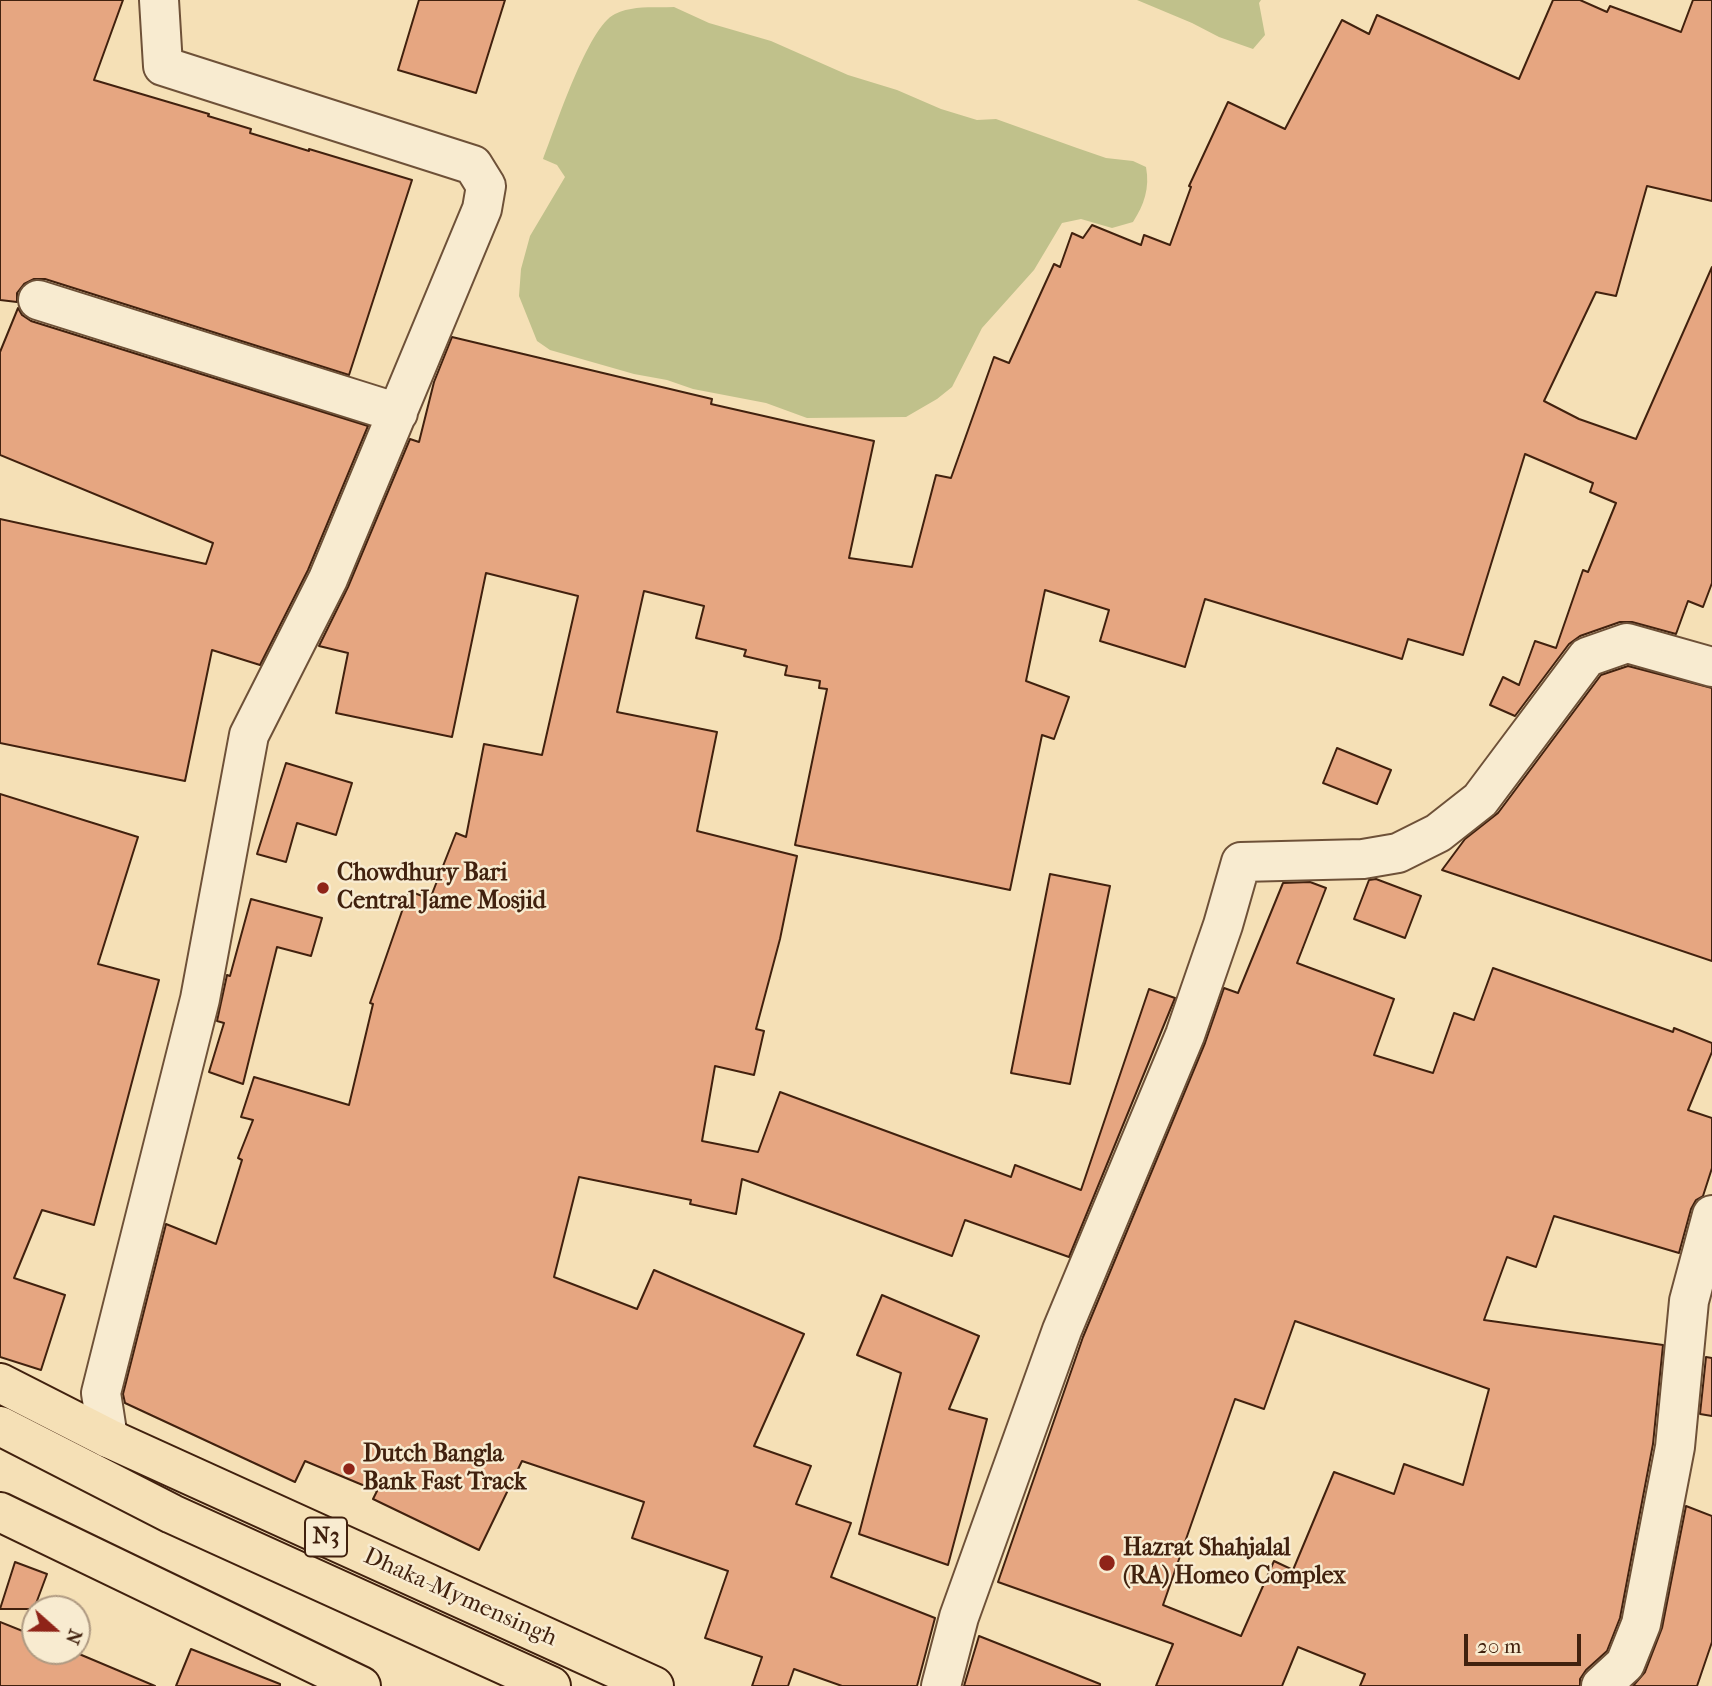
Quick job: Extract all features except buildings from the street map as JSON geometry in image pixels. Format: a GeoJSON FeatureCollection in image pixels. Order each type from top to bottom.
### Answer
{"type":"FeatureCollection","features":[{"type":"Feature","properties":{"kind":"highway","name":"Dhaka-Mymensingh"},"geometry":{"type":"LineString","coordinates":[[0,1383],[108,1438],[654,1686]]}},
{"type":"Feature","properties":{"kind":"highway"},"geometry":{"type":"LineString","coordinates":[[0,1426],[172,1514],[551,1686]]}},
{"type":"Feature","properties":{"kind":"highway"},"geometry":{"type":"LineString","coordinates":[[0,1512],[318,1676],[361,1686]]}},
{"type":"Feature","properties":{"kind":"street"},"geometry":{"type":"LineString","coordinates":[[108,1438],[101,1393],[200,999],[249,735],[328,579],[482,209],[486,186],[473,165],[163,66],[159,0]]}},
{"type":"Feature","properties":{"kind":"street"},"geometry":{"type":"LineString","coordinates":[[38,300],[398,413]]}},
{"type":"Feature","properties":{"kind":"street"},"geometry":{"type":"LineString","coordinates":[[941,1686],[959,1617],[1057,1343],[1185,1035],[1223,925],[1241,862],[1363,859],[1398,853],[1438,833],[1480,800],[1587,657],[1627,643],[1712,667]]}},
{"type":"Feature","properties":{"kind":"street"},"geometry":{"type":"LineString","coordinates":[[1601,1686],[1625,1664],[1641,1624],[1675,1447],[1689,1301],[1712,1215]]}},
{"type":"Feature","properties":{"kind":"green space"},"geometry":{"type":"Polygon","coordinates":[[[1137,0],[1261,0],[1259,3],[1265,35],[1253,49],[1219,37],[1137,0]]]}},
{"type":"Feature","properties":{"kind":"green space"},"geometry":{"type":"Polygon","coordinates":[[[674,7],[709,23],[771,41],[848,75],[897,90],[941,109],[977,120],[996,119],[1106,158],[1133,161],[1146,167],[1147,189],[1140,209],[1133,222],[1112,228],[1081,219],[1062,223],[1034,270],[982,328],[952,387],[906,417],[807,418],[766,403],[693,389],[550,350],[537,341],[519,296],[521,269],[530,236],[565,177],[557,165],[543,159],[584,57],[605,22],[615,14],[629,9],[674,7]]]}},
{"type":"Feature","properties":{"kind":"place","name":"Chowdhury Bari Central Jame Mosjid"},"geometry":{"type":"Point","coordinates":[323,888]}},
{"type":"Feature","properties":{"kind":"place","name":"Dutch Bangla Bank Fast Track"},"geometry":{"type":"Point","coordinates":[349,1469]}},
{"type":"Feature","properties":{"kind":"place","name":"Hazrat Shahjalal (RA) Homeo Complex"},"geometry":{"type":"Point","coordinates":[1107,1563]}}]}
